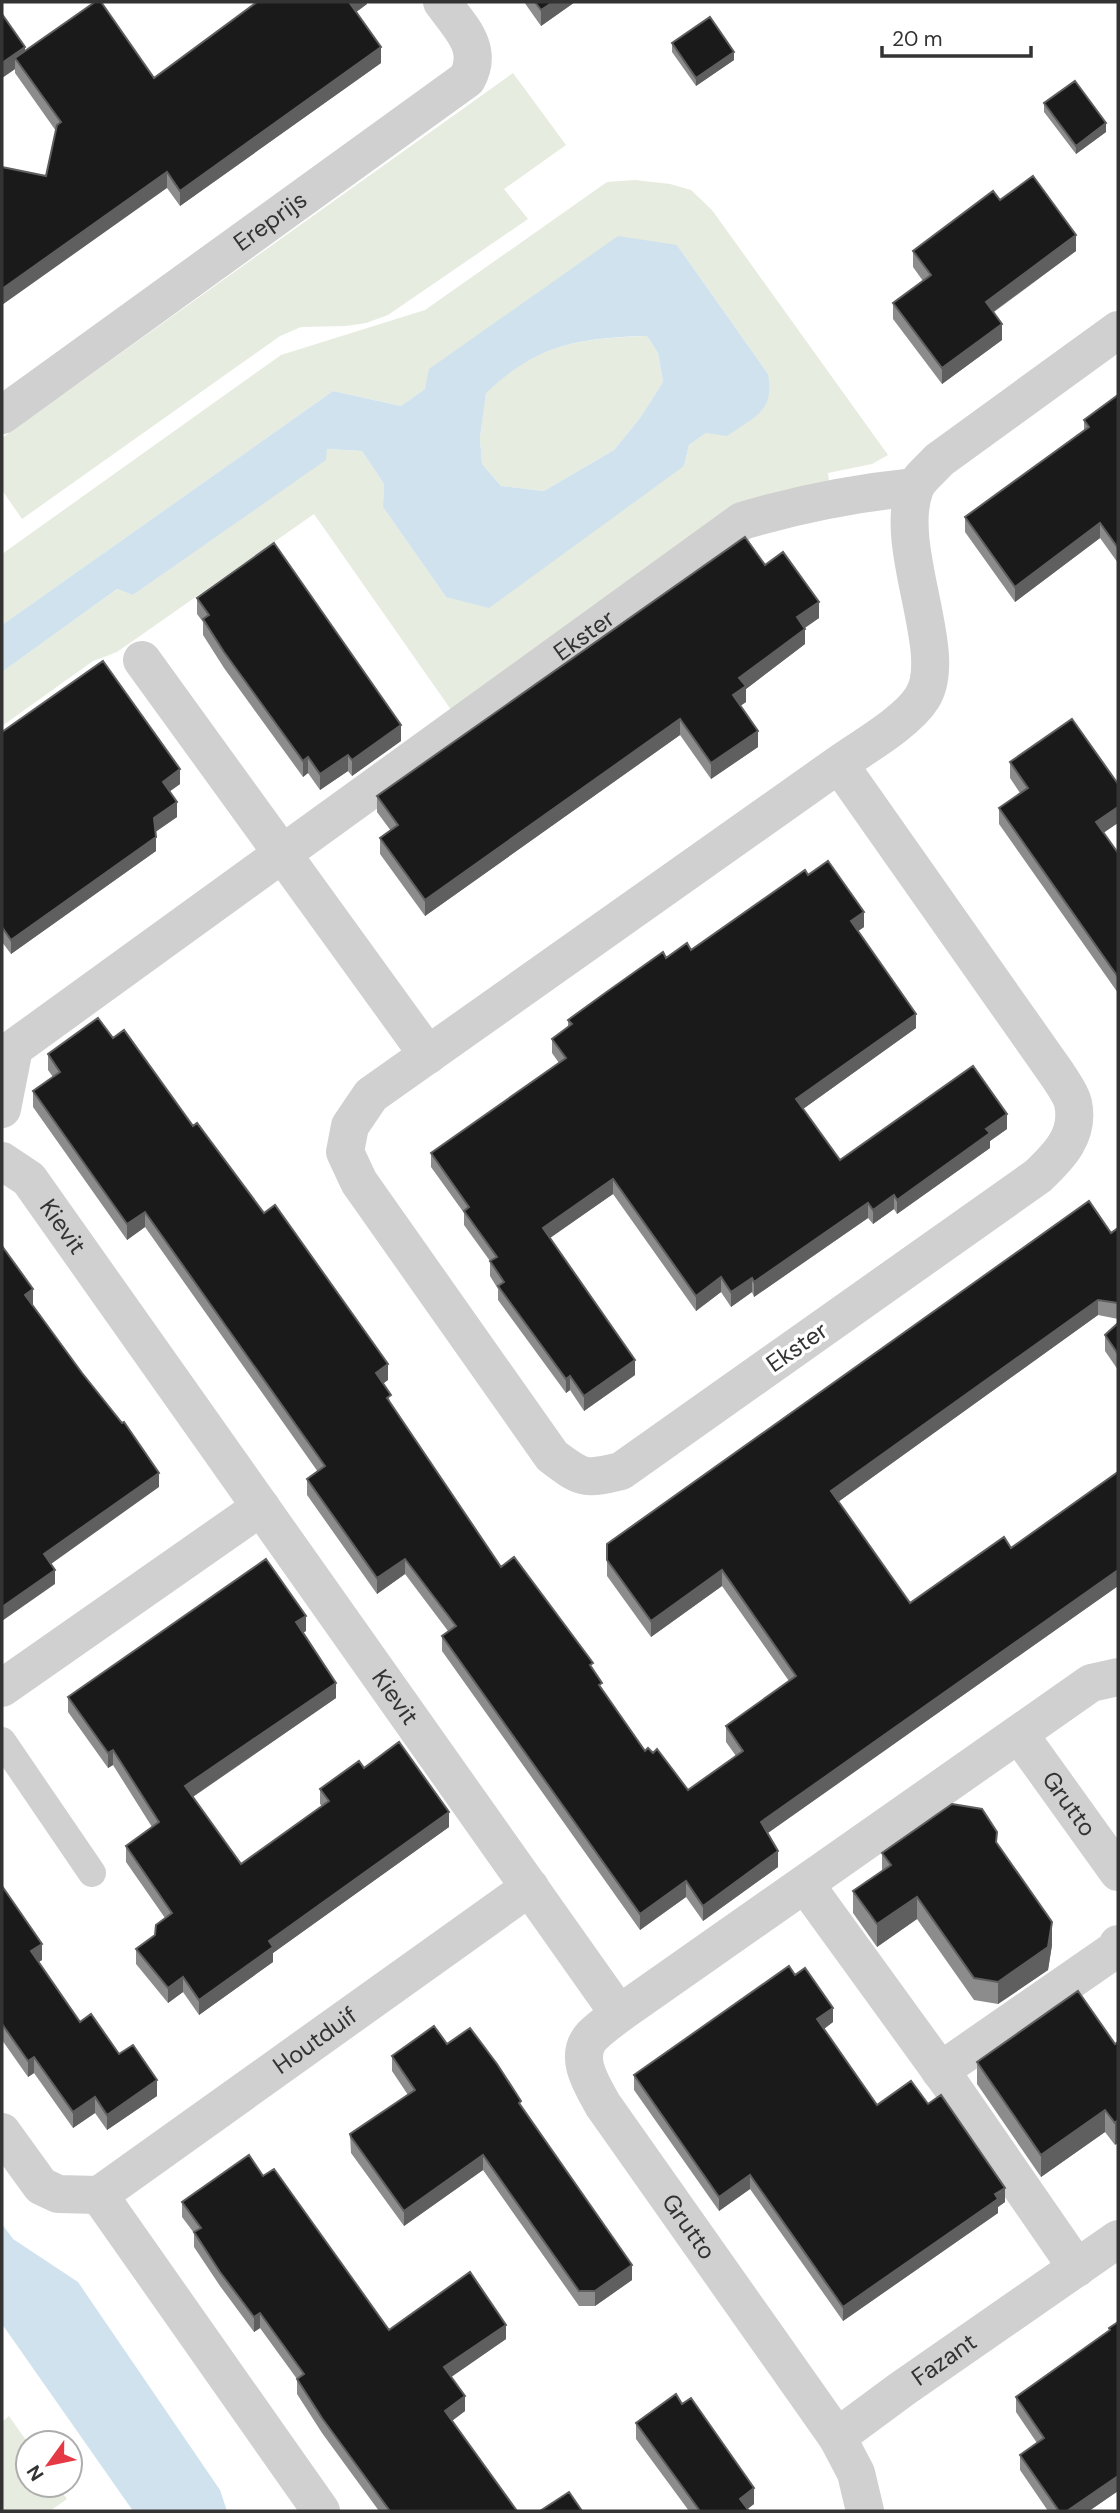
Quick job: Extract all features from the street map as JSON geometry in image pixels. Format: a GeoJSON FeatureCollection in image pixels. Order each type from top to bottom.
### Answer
{"type":"FeatureCollection","features":[{"type":"Feature","properties":{"kind":"street","name":"Ereprijs"},"geometry":{"type":"LineString","coordinates":[[2,415],[467,79],[474,66],[474,52],[465,34],[442,2]]}},
{"type":"Feature","properties":{"kind":"street"},"geometry":{"type":"LineString","coordinates":[[915,487],[939,460],[1118,330]]}},
{"type":"Feature","properties":{"kind":"street","name":"Ekster"},"geometry":{"type":"LineString","coordinates":[[282,853],[742,521],[794,505],[868,491],[915,487],[908,527],[931,666],[923,697],[898,722],[371,1095],[350,1126],[345,1152],[359,1182],[552,1456],[576,1474],[593,1478],[621,1471],[1038,1177],[1063,1152],[1073,1129],[1073,1102],[1057,1074],[839,764]]}},
{"type":"Feature","properties":{"kind":"street"},"geometry":{"type":"LineString","coordinates":[[142,660],[428,1055]]}},
{"type":"Feature","properties":{"kind":"street"},"geometry":{"type":"LineString","coordinates":[[2,1109],[13,1048],[282,853]]}},
{"type":"Feature","properties":{"kind":"street","name":"Kievit"},"geometry":{"type":"LineString","coordinates":[[2,1161],[29,1179],[530,1887]]}},
{"type":"Feature","properties":{"kind":"street"},"geometry":{"type":"LineString","coordinates":[[2,1688],[261,1507]]}},
{"type":"Feature","properties":{"kind":"street","name":"Grutto"},"geometry":{"type":"LineString","coordinates":[[836,2437],[603,2105],[589,2078],[583,2058],[590,2038],[619,2014],[1091,1683],[1118,1677]]}},
{"type":"Feature","properties":{"kind":"street","name":"Grutto"},"geometry":{"type":"LineString","coordinates":[[1019,1734],[1118,1872]]}},
{"type":"Feature","properties":{"kind":"street"},"geometry":{"type":"LineString","coordinates":[[805,1884],[1077,2268]]}},
{"type":"Feature","properties":{"kind":"street"},"geometry":{"type":"LineString","coordinates":[[530,1887],[619,2014]]}},
{"type":"Feature","properties":{"kind":"street","name":"Houtduif"},"geometry":{"type":"LineString","coordinates":[[99,2195],[530,1887]]}},
{"type":"Feature","properties":{"kind":"street"},"geometry":{"type":"LineString","coordinates":[[940,2071],[1107,1956],[1118,1944]]}},
{"type":"Feature","properties":{"kind":"street"},"geometry":{"type":"LineString","coordinates":[[2,2132],[41,2186],[58,2194],[99,2195],[321,2511]]}},
{"type":"Feature","properties":{"kind":"street","name":"Fazant"},"geometry":{"type":"LineString","coordinates":[[836,2437],[1118,2239]]}},
{"type":"Feature","properties":{"kind":"street"},"geometry":{"type":"LineString","coordinates":[[836,2437],[856,2473],[865,2511]]}},
{"type":"Feature","properties":{"kind":"lane"},"geometry":{"type":"LineString","coordinates":[[2,1741],[92,1873]]}},
{"type":"Feature","properties":{"kind":"shaded area"},"geometry":{"type":"Polygon","coordinates":[[[513,73],[566,145],[504,189],[528,219],[388,315],[366,323],[346,326],[301,327],[280,336],[22,519],[2,490],[2,438],[513,73]]]}},
{"type":"Feature","properties":{"kind":"shaded area"},"geometry":{"type":"Polygon","coordinates":[[[635,180],[670,184],[691,190],[712,210],[888,455],[872,464],[828,473],[830,489],[454,714],[314,514],[117,652],[93,661],[2,726],[2,672],[117,589],[133,595],[325,460],[326,449],[362,451],[384,484],[383,507],[446,597],[684,466],[689,445],[706,433],[768,374],[677,245],[425,389],[401,406],[333,391],[2,625],[2,554],[281,355],[425,310],[607,182],[635,180]]]}},
{"type":"Feature","properties":{"kind":"shaded area"},"geometry":{"type":"Polygon","coordinates":[[[647,336],[658,353],[663,382],[640,418],[614,450],[544,491],[501,486],[482,464],[480,438],[486,392],[524,363],[560,347],[599,339],[647,336]]]}},
{"type":"Feature","properties":{"kind":"shaded area"},"geometry":{"type":"Polygon","coordinates":[[[9,2416],[18,2429],[14,2429],[14,2499],[67,2499],[50,2511],[2,2511],[2,2422],[9,2416]]]}},
{"type":"Feature","properties":{"kind":"water"},"geometry":{"type":"Polygon","coordinates":[[[618,236],[677,245],[768,374],[769,387],[765,405],[754,418],[727,436],[706,433],[689,445],[684,466],[489,608],[446,597],[383,507],[384,484],[362,451],[327,449],[326,460],[133,595],[117,589],[2,672],[2,625],[333,391],[401,406],[425,389],[429,369],[618,236]],[[647,336],[622,337],[560,347],[523,364],[486,393],[480,438],[482,464],[501,486],[544,491],[614,450],[640,418],[663,382],[658,353],[647,336]]]}},
{"type":"Feature","properties":{"kind":"water"},"geometry":{"type":"Polygon","coordinates":[[[2,2224],[13,2239],[78,2282],[220,2490],[227,2511],[133,2511],[84,2441],[84,2429],[76,2429],[2,2324],[2,2224]]]}},
{"type":"Feature","properties":{"kind":"building"},"geometry":{"type":"Polygon","coordinates":[[[95,2],[101,2],[154,78],[257,2],[349,2],[381,47],[180,191],[167,172],[2,289],[2,167],[46,176],[57,125],[61,122],[15,58],[95,2]]]}},
{"type":"Feature","properties":{"kind":"building"},"geometry":{"type":"Polygon","coordinates":[[[535,2],[553,2],[541,10],[535,2]]]}},
{"type":"Feature","properties":{"kind":"building"},"geometry":{"type":"Polygon","coordinates":[[[2,14],[25,47],[2,63],[2,14]]]}},
{"type":"Feature","properties":{"kind":"building"},"geometry":{"type":"Polygon","coordinates":[[[710,17],[734,52],[696,78],[672,43],[710,17]]]}},
{"type":"Feature","properties":{"kind":"building"},"geometry":{"type":"Polygon","coordinates":[[[1075,81],[1106,123],[1076,146],[1044,103],[1075,81]]]}},
{"type":"Feature","properties":{"kind":"building"},"geometry":{"type":"Polygon","coordinates":[[[1033,176],[1076,235],[986,302],[1002,324],[942,368],[893,303],[931,275],[913,251],[993,191],[1000,200],[1033,176]]]}},
{"type":"Feature","properties":{"kind":"building"},"geometry":{"type":"Polygon","coordinates":[[[1118,395],[1118,548],[1100,523],[1015,587],[965,517],[1089,427],[1084,420],[1118,395]]]}},
{"type":"Feature","properties":{"kind":"building"},"geometry":{"type":"Polygon","coordinates":[[[745,537],[765,565],[783,552],[819,602],[797,617],[805,629],[739,678],[746,686],[733,695],[758,731],[711,763],[680,719],[425,900],[380,838],[398,825],[377,796],[745,537]]]}},
{"type":"Feature","properties":{"kind":"building"},"geometry":{"type":"Polygon","coordinates":[[[274,543],[401,725],[352,760],[348,755],[320,774],[308,757],[303,761],[224,652],[203,619],[209,615],[197,598],[274,543]]]}},
{"type":"Feature","properties":{"kind":"building"},"geometry":{"type":"Polygon","coordinates":[[[103,661],[180,769],[163,782],[177,802],[154,818],[156,837],[11,940],[2,927],[2,732],[103,661]]]}},
{"type":"Feature","properties":{"kind":"building"},"geometry":{"type":"Polygon","coordinates":[[[1072,719],[1118,784],[1118,807],[1096,822],[1118,853],[1118,977],[999,808],[1028,788],[1010,762],[1072,719]]]}},
{"type":"Feature","properties":{"kind":"building"},"geometry":{"type":"Polygon","coordinates":[[[828,861],[864,912],[851,921],[916,1014],[796,1099],[840,1160],[973,1066],[1007,1114],[986,1129],[990,1133],[897,1200],[894,1195],[873,1210],[868,1203],[754,1282],[752,1278],[731,1292],[721,1277],[696,1296],[613,1179],[543,1228],[635,1360],[584,1396],[570,1376],[566,1379],[498,1286],[504,1282],[490,1261],[497,1257],[464,1211],[469,1207],[431,1153],[566,1058],[552,1039],[572,1024],[568,1020],[663,952],[666,958],[687,943],[691,950],[805,870],[808,875],[828,861]]]}},
{"type":"Feature","properties":{"kind":"building"},"geometry":{"type":"Polygon","coordinates":[[[98,1018],[113,1038],[124,1030],[193,1126],[197,1123],[264,1213],[275,1205],[388,1364],[376,1373],[391,1395],[387,1398],[501,1567],[514,1557],[593,1663],[590,1665],[602,1683],[599,1685],[645,1751],[648,1748],[653,1753],[657,1749],[688,1790],[743,1751],[726,1726],[796,1676],[722,1570],[651,1621],[607,1560],[607,1544],[1089,1201],[1111,1233],[1118,1228],[1118,1303],[1098,1300],[831,1491],[910,1603],[1004,1537],[1011,1548],[1118,1472],[1118,1570],[761,1822],[778,1851],[703,1906],[686,1881],[640,1914],[442,1636],[456,1626],[405,1559],[377,1578],[307,1479],[325,1466],[145,1212],[127,1224],[33,1091],[60,1072],[48,1054],[98,1018]]]}},
{"type":"Feature","properties":{"kind":"building"},"geometry":{"type":"Polygon","coordinates":[[[2,1246],[33,1289],[25,1295],[82,1373],[122,1423],[124,1422],[159,1473],[44,1554],[55,1570],[2,1607],[2,1246]]]}},
{"type":"Feature","properties":{"kind":"building"},"geometry":{"type":"Polygon","coordinates":[[[1118,1323],[1118,1354],[1105,1335],[1118,1323]]]}},
{"type":"Feature","properties":{"kind":"building"},"geometry":{"type":"Polygon","coordinates":[[[266,1559],[306,1616],[296,1622],[336,1683],[185,1786],[241,1864],[329,1801],[320,1789],[359,1761],[364,1768],[399,1742],[449,1812],[269,1941],[273,1947],[199,2000],[183,1977],[168,1988],[136,1949],[155,1935],[156,1925],[172,1913],[126,1846],[159,1822],[113,1750],[108,1753],[68,1697],[266,1559]]]}},
{"type":"Feature","properties":{"kind":"building"},"geometry":{"type":"Polygon","coordinates":[[[952,1804],[982,1809],[997,1832],[996,1842],[1052,1922],[1048,1947],[998,1982],[974,1978],[917,1897],[877,1924],[853,1891],[891,1865],[882,1853],[952,1804]]]}},
{"type":"Feature","properties":{"kind":"building"},"geometry":{"type":"Polygon","coordinates":[[[2,1886],[42,1944],[31,1951],[80,2022],[91,2014],[119,2054],[133,2045],[157,2080],[107,2115],[95,2097],[73,2112],[34,2057],[28,2061],[2,2024],[2,1886]]]}},
{"type":"Feature","properties":{"kind":"building"},"geometry":{"type":"Polygon","coordinates":[[[789,1966],[795,1975],[805,1968],[833,2008],[817,2019],[877,2105],[911,2081],[928,2104],[941,2095],[1005,2188],[995,2194],[998,2199],[843,2307],[750,2175],[719,2197],[634,2075],[789,1966]]]}},
{"type":"Feature","properties":{"kind":"building"},"geometry":{"type":"Polygon","coordinates":[[[1078,1991],[1115,2044],[1118,2042],[1118,2120],[1115,2123],[1105,2110],[1041,2155],[977,2062],[1078,1991]]]}},
{"type":"Feature","properties":{"kind":"building"},"geometry":{"type":"Polygon","coordinates":[[[434,2026],[447,2044],[470,2028],[632,2265],[595,2291],[579,2291],[483,2155],[404,2211],[350,2134],[415,2090],[392,2056],[434,2026]]]}},
{"type":"Feature","properties":{"kind":"building"},"geometry":{"type":"Polygon","coordinates":[[[249,2155],[263,2176],[274,2169],[389,2330],[470,2272],[506,2325],[444,2367],[465,2396],[445,2411],[517,2511],[390,2511],[297,2379],[304,2374],[260,2313],[254,2317],[220,2272],[194,2232],[201,2228],[182,2202],[249,2155]]]}},
{"type":"Feature","properties":{"kind":"building"},"geometry":{"type":"Polygon","coordinates":[[[1118,2322],[1118,2476],[1067,2511],[1059,2511],[1020,2455],[1044,2438],[1016,2397],[1118,2322]]]}},
{"type":"Feature","properties":{"kind":"building"},"geometry":{"type":"Polygon","coordinates":[[[676,2394],[682,2404],[691,2398],[754,2488],[740,2499],[749,2511],[700,2511],[636,2423],[676,2394]]]}},
{"type":"Feature","properties":{"kind":"building"},"geometry":{"type":"Polygon","coordinates":[[[569,2492],[582,2511],[540,2511],[569,2492]]]}}]}
